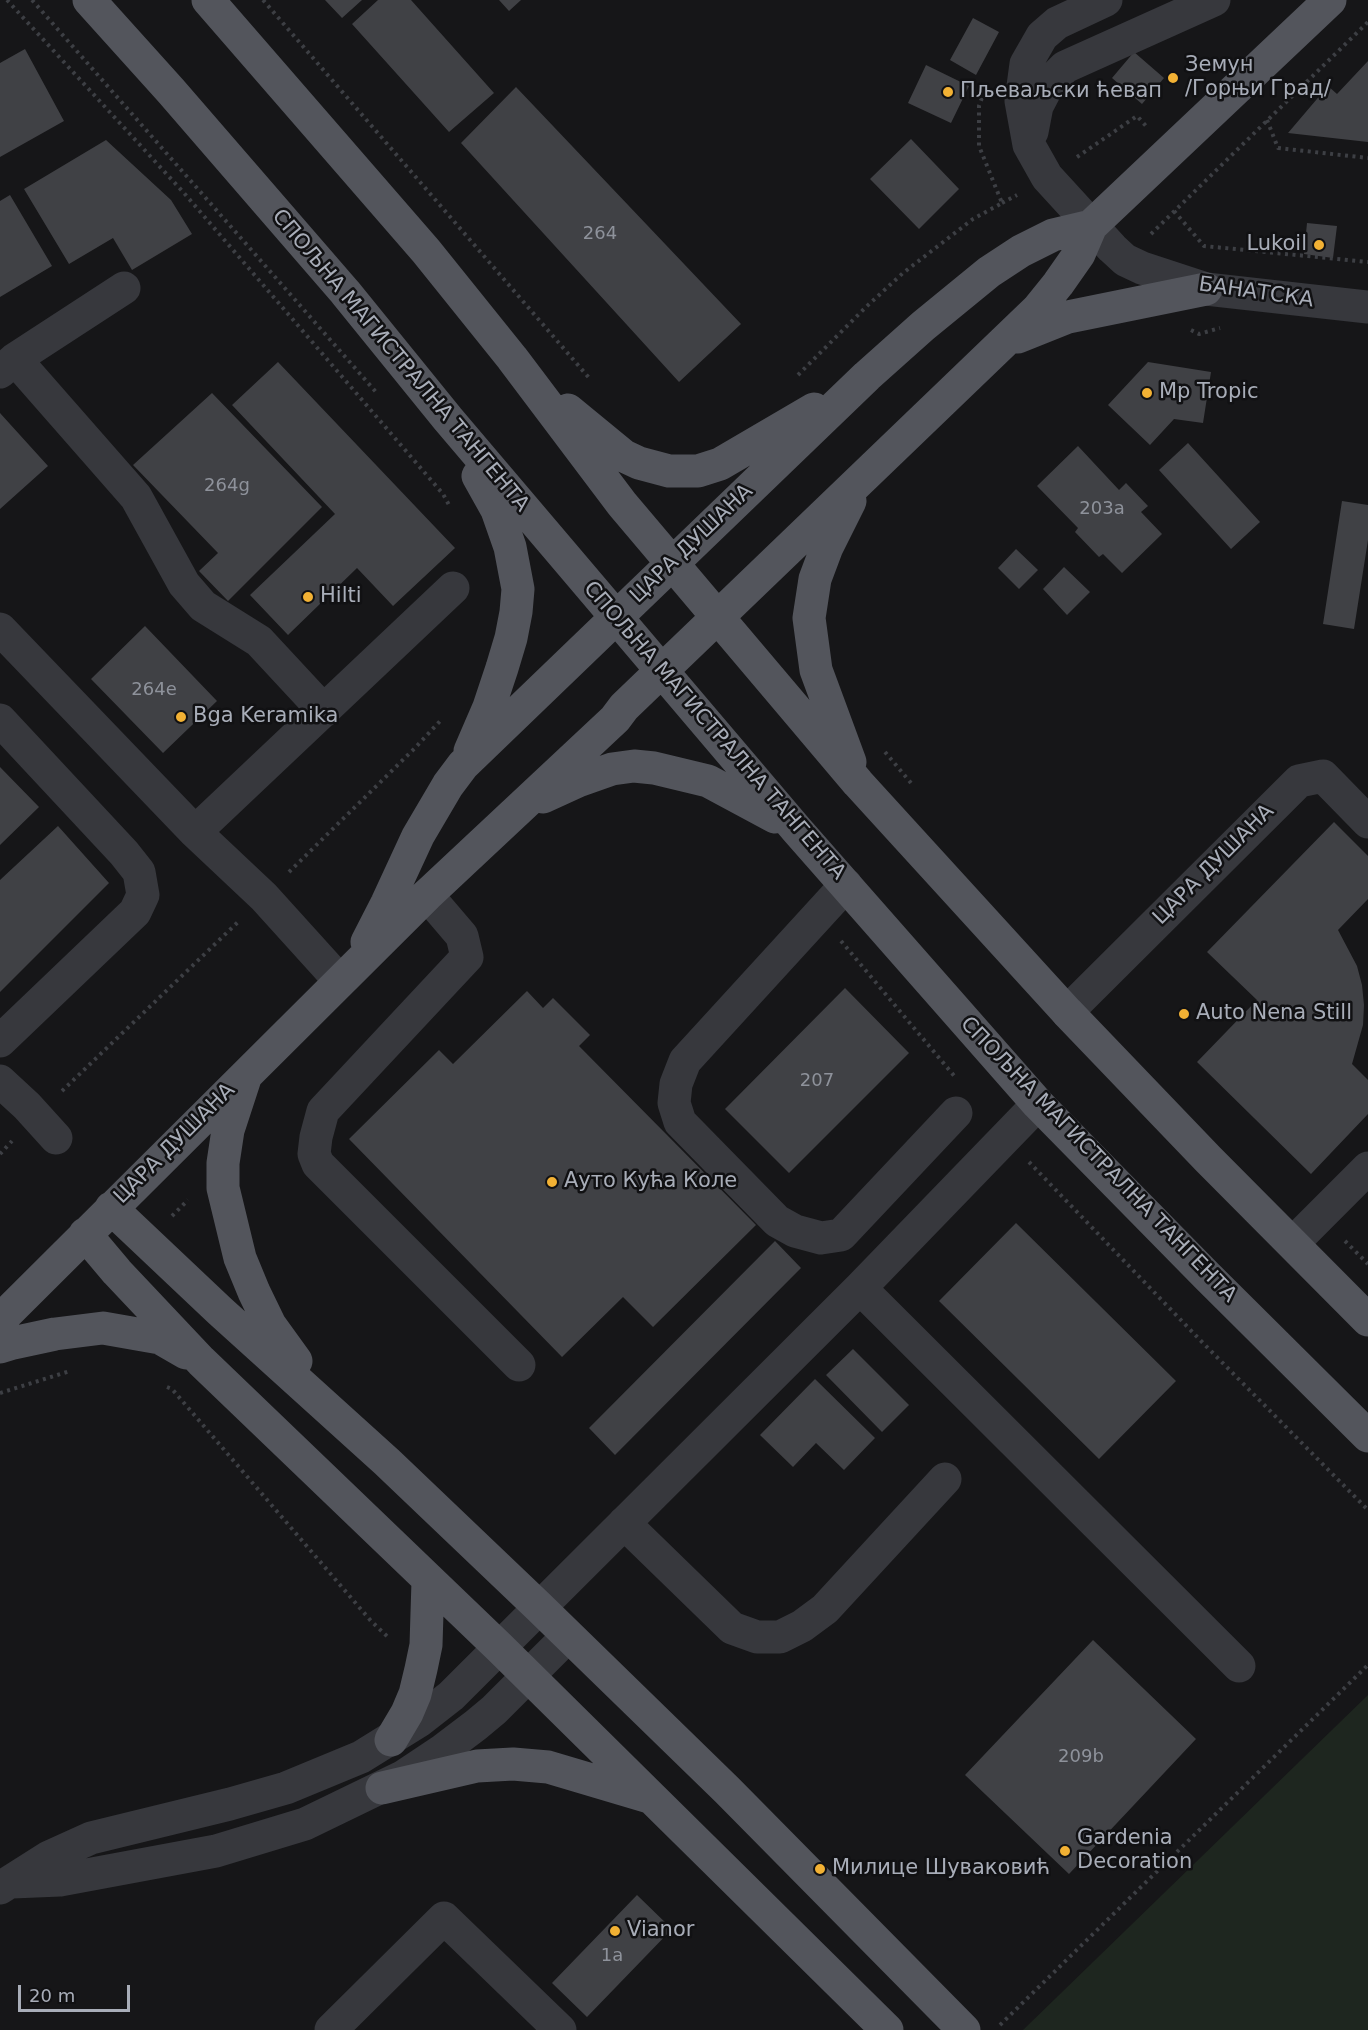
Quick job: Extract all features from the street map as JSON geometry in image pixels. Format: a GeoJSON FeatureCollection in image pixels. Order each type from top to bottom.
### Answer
{"type":"FeatureCollection","features":[{"type":"Feature","properties":{"kind":"main road","name":"СПОЉНА МАГИСТРАЛНА ТАНГЕНТА"},"geometry":{"type":"LineString","coordinates":[[89,0],[337,283],[448,419],[797,830],[1038,1104],[1368,1436]]}},
{"type":"Feature","properties":{"kind":"main road"},"geometry":{"type":"LineString","coordinates":[[208,0],[426,251],[512,358],[622,504],[858,783],[1066,1012],[1208,1160],[1368,1320]]}},
{"type":"Feature","properties":{"kind":"main road","name":"ЦАРА ДУШАНА"},"geometry":{"type":"LineString","coordinates":[[0,1320],[428,895],[615,719],[624,707],[1037,310],[1079,254],[1091,226],[1330,0]]}},
{"type":"Feature","properties":{"kind":"main road","name":"ЦАРА ДУШАНА"},"geometry":{"type":"LineString","coordinates":[[346,976],[387,903],[418,836],[448,785],[463,765],[867,376],[923,326],[989,272],[1035,243],[1053,235],[1091,226]]}},
{"type":"Feature","properties":{"kind":"main road"},"geometry":{"type":"LineString","coordinates":[[998,348],[1028,332],[1068,317],[1206,289]]}},
{"type":"Feature","properties":{"kind":"main road"},"geometry":{"type":"LineString","coordinates":[[512,358],[551,396],[624,456],[639,463],[669,471],[699,471],[720,464],[867,376]]}},
{"type":"Feature","properties":{"kind":"main road"},"geometry":{"type":"LineString","coordinates":[[448,419],[497,510],[510,548],[518,589],[511,638],[502,668],[484,718],[463,765]]}},
{"type":"Feature","properties":{"kind":"main road"},"geometry":{"type":"LineString","coordinates":[[858,783],[816,670],[810,618],[815,579],[827,547],[842,514],[864,476]]}},
{"type":"Feature","properties":{"kind":"main road"},"geometry":{"type":"LineString","coordinates":[[518,810],[578,781],[612,769],[634,766],[654,768],[708,781],[757,805],[797,830]]}},
{"type":"Feature","properties":{"kind":"main road"},"geometry":{"type":"LineString","coordinates":[[246,1074],[228,1130],[224,1163],[223,1188],[229,1215],[240,1258],[270,1325],[330,1408]]}},
{"type":"Feature","properties":{"kind":"main road"},"geometry":{"type":"LineString","coordinates":[[111,1208],[220,1311],[330,1408],[539,1607],[727,1790],[964,2030]]}},
{"type":"Feature","properties":{"kind":"main road"},"geometry":{"type":"LineString","coordinates":[[85,1234],[117,1272],[201,1361],[655,1799],[887,2030]]}},
{"type":"Feature","properties":{"kind":"main road"},"geometry":{"type":"LineString","coordinates":[[0,1347],[55,1334],[103,1328],[160,1338],[201,1361]]}},
{"type":"Feature","properties":{"kind":"main road"},"geometry":{"type":"LineString","coordinates":[[391,1740],[415,1694],[426,1645],[428,1581]]}},
{"type":"Feature","properties":{"kind":"main road"},"geometry":{"type":"LineString","coordinates":[[382,1788],[477,1766],[513,1764],[548,1767],[655,1799]]}},
{"type":"Feature","properties":{"kind":"street","name":"БАНАТСКА"},"geometry":{"type":"LineString","coordinates":[[1106,0],[1057,23],[1042,36],[1026,64],[1020,101],[1029,145],[1047,177],[1125,260],[1160,275],[1206,289],[1368,307]]}},
{"type":"Feature","properties":{"kind":"street"},"geometry":{"type":"LineString","coordinates":[[1029,145],[1037,105],[1049,83],[1065,67],[1214,0]]}},
{"type":"Feature","properties":{"kind":"street"},"geometry":{"type":"LineString","coordinates":[[124,288],[8,366],[136,497],[184,584],[203,606],[259,642],[324,711]]}},
{"type":"Feature","properties":{"kind":"street"},"geometry":{"type":"LineString","coordinates":[[195,832],[453,588]]}},
{"type":"Feature","properties":{"kind":"street"},"geometry":{"type":"LineString","coordinates":[[0,629],[195,832],[346,976]]}},
{"type":"Feature","properties":{"kind":"street"},"geometry":{"type":"LineString","coordinates":[[0,720],[124,853],[139,872],[143,895],[135,912],[0,1041]]}},
{"type":"Feature","properties":{"kind":"street","name":"ЦАРА ДУШАНА"},"geometry":{"type":"LineString","coordinates":[[1066,1012],[1299,781],[1323,776],[1368,822]]}},
{"type":"Feature","properties":{"kind":"street"},"geometry":{"type":"LineString","coordinates":[[846,885],[685,1061],[676,1084],[674,1103],[681,1122],[777,1221],[795,1231],[821,1238],[841,1235],[956,1113]]}},
{"type":"Feature","properties":{"kind":"street"},"geometry":{"type":"LineString","coordinates":[[428,895],[462,936],[467,957],[322,1111],[314,1154],[318,1164],[519,1365]]}},
{"type":"Feature","properties":{"kind":"street"},"geometry":{"type":"LineString","coordinates":[[0,1081],[56,1138]]}},
{"type":"Feature","properties":{"kind":"street"},"geometry":{"type":"LineString","coordinates":[[6,1885],[48,1857],[91,1838],[286,1788],[361,1757],[419,1721],[451,1696],[500,1648],[860,1288],[1038,1104]]}},
{"type":"Feature","properties":{"kind":"street"},"geometry":{"type":"LineString","coordinates":[[1293,1243],[1368,1168]]}},
{"type":"Feature","properties":{"kind":"street"},"geometry":{"type":"LineString","coordinates":[[860,1288],[1239,1666]]}},
{"type":"Feature","properties":{"kind":"street"},"geometry":{"type":"LineString","coordinates":[[624,1523],[732,1628],[757,1637],[780,1637],[802,1626],[825,1609],[945,1479]]}},
{"type":"Feature","properties":{"kind":"street"},"geometry":{"type":"LineString","coordinates":[[6,1885],[60,1880],[216,1851],[305,1824],[382,1788],[414,1770],[476,1725],[568,1636]]}},
{"type":"Feature","properties":{"kind":"street"},"geometry":{"type":"LineString","coordinates":[[331,2030],[444,1918],[560,2030]]}},
{"type":"Feature","properties":{"kind":"path"},"geometry":{"type":"LineString","coordinates":[[7,0],[184,193],[443,494],[453,510]]}},
{"type":"Feature","properties":{"kind":"path"},"geometry":{"type":"LineString","coordinates":[[32,0],[381,398]]}},
{"type":"Feature","properties":{"kind":"path"},"geometry":{"type":"LineString","coordinates":[[263,0],[596,386]]}},
{"type":"Feature","properties":{"kind":"path"},"geometry":{"type":"LineString","coordinates":[[1125,260],[1368,22]]}},
{"type":"Feature","properties":{"kind":"path"},"geometry":{"type":"LineString","coordinates":[[1002,203],[1047,177],[1137,116],[1170,152]]}},
{"type":"Feature","properties":{"kind":"path"},"geometry":{"type":"LineString","coordinates":[[1267,120],[1278,148],[1368,158]]}},
{"type":"Feature","properties":{"kind":"path"},"geometry":{"type":"LineString","coordinates":[[1174,211],[1204,246],[1368,262]]}},
{"type":"Feature","properties":{"kind":"path"},"geometry":{"type":"LineString","coordinates":[[884,750],[914,786]]}},
{"type":"Feature","properties":{"kind":"path"},"geometry":{"type":"LineString","coordinates":[[0,1393],[76,1369]]}},
{"type":"Feature","properties":{"kind":"path"},"geometry":{"type":"LineString","coordinates":[[162,1384],[172,1389],[371,1621],[392,1641],[426,1645]]}},
{"type":"Feature","properties":{"kind":"path"},"geometry":{"type":"LineString","coordinates":[[995,2030],[1368,1665]]}},
{"type":"Feature","properties":{"kind":"shaded area"},"geometry":{"type":"Polygon","coordinates":[[[1368,1695],[1368,2030],[1023,2030],[1368,1695]]]}},
{"type":"Feature","properties":{"kind":"building"},"geometry":{"type":"Polygon","coordinates":[[[325,0],[362,0],[342,18],[325,0]]]}},
{"type":"Feature","properties":{"kind":"building"},"geometry":{"type":"Polygon","coordinates":[[[378,0],[411,0],[494,93],[449,132],[352,24],[378,0]]]}},
{"type":"Feature","properties":{"kind":"building"},"geometry":{"type":"Polygon","coordinates":[[[499,0],[521,0],[509,11],[499,0]]]}},
{"type":"Feature","properties":{"kind":"building"},"geometry":{"type":"Polygon","coordinates":[[[973,18],[999,32],[976,75],[950,60],[973,18]]]}},
{"type":"Feature","properties":{"kind":"building"},"geometry":{"type":"Polygon","coordinates":[[[25,49],[64,121],[0,157],[0,63],[25,49]]]}},
{"type":"Feature","properties":{"kind":"building"},"geometry":{"type":"Polygon","coordinates":[[[1134,52],[1164,78],[1142,104],[1112,78],[1134,52]]]}},
{"type":"Feature","properties":{"kind":"building"},"geometry":{"type":"Polygon","coordinates":[[[1368,61],[1368,142],[1288,133],[1328,86],[1337,94],[1368,61]]]}},
{"type":"Feature","properties":{"kind":"building"},"geometry":{"type":"Polygon","coordinates":[[[926,65],[969,86],[951,123],[908,103],[926,65]]]}},
{"type":"Feature","properties":{"kind":"building"},"geometry":{"type":"Polygon","coordinates":[[[516,87],[741,324],[679,382],[461,143],[516,87]]]}},
{"type":"Feature","properties":{"kind":"building"},"geometry":{"type":"Polygon","coordinates":[[[911,139],[959,189],[919,229],[870,179],[911,139]]]}},
{"type":"Feature","properties":{"kind":"building"},"geometry":{"type":"Polygon","coordinates":[[[106,140],[171,200],[192,234],[132,270],[113,238],[69,264],[24,189],[106,140]]]}},
{"type":"Feature","properties":{"kind":"building"},"geometry":{"type":"Polygon","coordinates":[[[10,195],[52,266],[0,297],[0,201],[10,195]]]}},
{"type":"Feature","properties":{"kind":"building"},"geometry":{"type":"Polygon","coordinates":[[[1307,223],[1337,226],[1333,258],[1304,254],[1307,223]]]}},
{"type":"Feature","properties":{"kind":"building"},"geometry":{"type":"Polygon","coordinates":[[[278,362],[455,548],[393,606],[357,568],[288,635],[250,595],[335,514],[232,405],[278,362]]]}},
{"type":"Feature","properties":{"kind":"building"},"geometry":{"type":"Polygon","coordinates":[[[1148,362],[1211,372],[1203,423],[1174,419],[1150,445],[1108,405],[1148,362]]]}},
{"type":"Feature","properties":{"kind":"building"},"geometry":{"type":"Polygon","coordinates":[[[212,393],[322,507],[228,601],[199,571],[218,553],[133,465],[212,393]]]}},
{"type":"Feature","properties":{"kind":"building"},"geometry":{"type":"Polygon","coordinates":[[[0,413],[48,466],[0,509],[0,413]]]}},
{"type":"Feature","properties":{"kind":"building"},"geometry":{"type":"Polygon","coordinates":[[[1188,443],[1260,522],[1231,549],[1159,470],[1188,443]]]}},
{"type":"Feature","properties":{"kind":"building"},"geometry":{"type":"Polygon","coordinates":[[[1078,446],[1119,490],[1126,483],[1148,506],[1141,512],[1162,534],[1122,573],[1103,554],[1099,557],[1075,532],[1078,528],[1037,486],[1078,446]]]}},
{"type":"Feature","properties":{"kind":"building"},"geometry":{"type":"Polygon","coordinates":[[[1342,501],[1368,505],[1368,540],[1354,629],[1323,624],[1342,501]]]}},
{"type":"Feature","properties":{"kind":"building"},"geometry":{"type":"Polygon","coordinates":[[[1016,549],[1038,570],[1019,589],[998,568],[1016,549]]]}},
{"type":"Feature","properties":{"kind":"building"},"geometry":{"type":"Polygon","coordinates":[[[1064,567],[1090,592],[1067,615],[1043,589],[1064,567]]]}},
{"type":"Feature","properties":{"kind":"building"},"geometry":{"type":"Polygon","coordinates":[[[145,626],[217,701],[163,753],[91,679],[145,626]]]}},
{"type":"Feature","properties":{"kind":"building"},"geometry":{"type":"Polygon","coordinates":[[[0,767],[39,807],[0,845],[0,767]]]}},
{"type":"Feature","properties":{"kind":"building"},"geometry":{"type":"Polygon","coordinates":[[[1334,822],[1368,856],[1368,899],[1338,930],[1357,966],[1362,985],[1363,1025],[1352,1064],[1368,1080],[1368,1114],[1311,1174],[1197,1062],[1257,1000],[1207,952],[1334,822]]]}},
{"type":"Feature","properties":{"kind":"building"},"geometry":{"type":"Polygon","coordinates":[[[58,826],[109,883],[0,992],[0,880],[58,826]]]}},
{"type":"Feature","properties":{"kind":"building"},"geometry":{"type":"Polygon","coordinates":[[[845,988],[909,1053],[789,1173],[725,1109],[845,988]]]}},
{"type":"Feature","properties":{"kind":"building","name":"Ауто Кућа Коле"},"geometry":{"type":"Polygon","coordinates":[[[527,991],[543,1008],[553,998],[590,1035],[579,1046],[756,1225],[653,1327],[623,1297],[562,1357],[349,1139],[439,1050],[453,1064],[527,991]]]}},
{"type":"Feature","properties":{"kind":"building"},"geometry":{"type":"Polygon","coordinates":[[[1016,1223],[1176,1381],[1099,1459],[939,1301],[1016,1223]]]}},
{"type":"Feature","properties":{"kind":"building"},"geometry":{"type":"Polygon","coordinates":[[[775,1241],[801,1268],[615,1455],[589,1428],[775,1241]]]}},
{"type":"Feature","properties":{"kind":"building"},"geometry":{"type":"Polygon","coordinates":[[[853,1349],[909,1405],[882,1432],[826,1375],[853,1349]]]}},
{"type":"Feature","properties":{"kind":"building"},"geometry":{"type":"Polygon","coordinates":[[[815,1379],[875,1438],[844,1470],[816,1443],[793,1467],[760,1435],[815,1379]]]}},
{"type":"Feature","properties":{"kind":"building"},"geometry":{"type":"Polygon","coordinates":[[[1093,1640],[1196,1739],[1069,1874],[965,1775],[1093,1640]]]}},
{"type":"Feature","properties":{"kind":"building"},"geometry":{"type":"Polygon","coordinates":[[[637,1895],[672,1929],[587,2017],[552,1983],[637,1895]]]}},
{"type":"Feature","properties":{"kind":"place","name":"Земун /Горњи Град/"},"geometry":{"type":"Point","coordinates":[1173,78]}},
{"type":"Feature","properties":{"kind":"place","name":"Пљеваљски ћевап"},"geometry":{"type":"Point","coordinates":[948,92]}},
{"type":"Feature","properties":{"kind":"place","name":"Lukoil"},"geometry":{"type":"Point","coordinates":[1319,245]}},
{"type":"Feature","properties":{"kind":"place","name":"Mp Tropic"},"geometry":{"type":"Point","coordinates":[1147,393]}},
{"type":"Feature","properties":{"kind":"place","name":"Hilti"},"geometry":{"type":"Point","coordinates":[308,597]}},
{"type":"Feature","properties":{"kind":"place","name":"Bga Keramika"},"geometry":{"type":"Point","coordinates":[181,717]}},
{"type":"Feature","properties":{"kind":"place","name":"Auto Nena Still"},"geometry":{"type":"Point","coordinates":[1184,1014]}},
{"type":"Feature","properties":{"kind":"place","name":"Ауто Кућа Коле"},"geometry":{"type":"Point","coordinates":[552,1182]}},
{"type":"Feature","properties":{"kind":"place","name":"Gardenia Decoration"},"geometry":{"type":"Point","coordinates":[1065,1851]}},
{"type":"Feature","properties":{"kind":"place","name":"Милице Шуваковић"},"geometry":{"type":"Point","coordinates":[820,1869]}},
{"type":"Feature","properties":{"kind":"place","name":"Vianor"},"geometry":{"type":"Point","coordinates":[615,1931]}}]}
